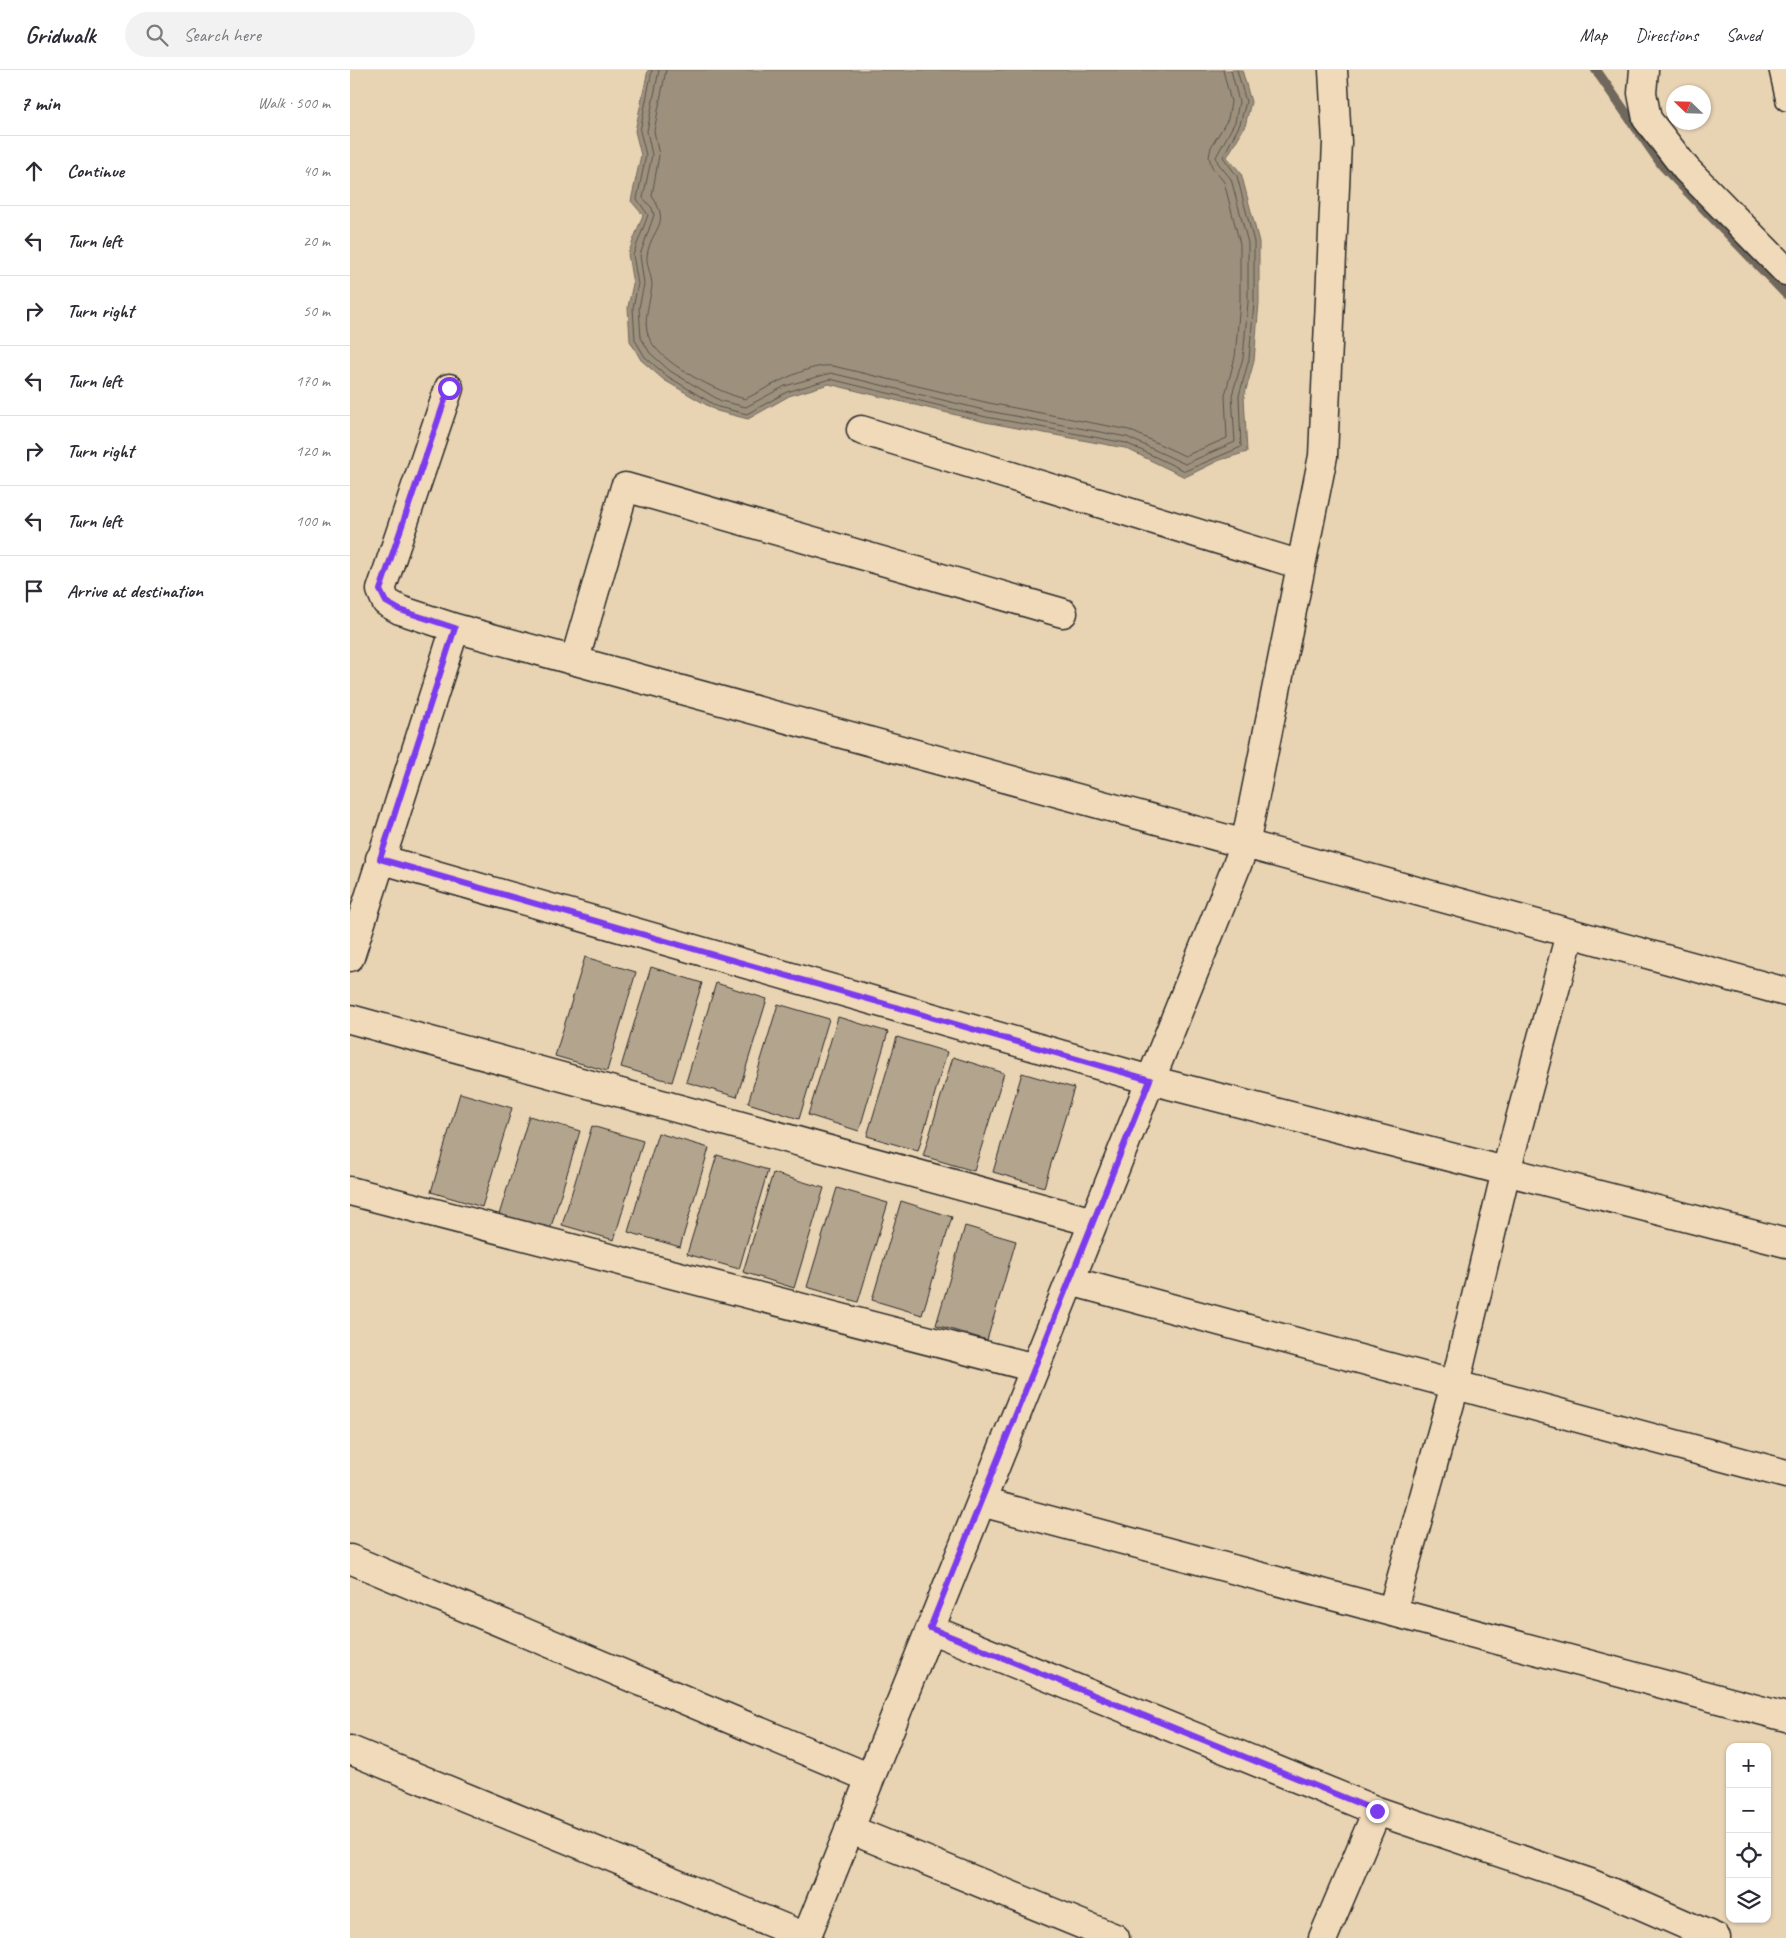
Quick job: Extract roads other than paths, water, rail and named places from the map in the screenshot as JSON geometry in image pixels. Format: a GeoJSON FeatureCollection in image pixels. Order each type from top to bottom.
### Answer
{"type":"FeatureCollection","features":[{"type":"Feature","properties":{"kind":"street"},"geometry":{"type":"LineString","coordinates":[[350,1750],[806,1938],[1245,845],[1323,456],[1336,142],[1333,70]]}},
{"type":"Feature","properties":{"kind":"street"},"geometry":{"type":"LineString","coordinates":[[1644,70],[1642,93],[1647,119],[1686,169],[1786,272]]}},
{"type":"Feature","properties":{"kind":"street"},"geometry":{"type":"LineString","coordinates":[[449,388],[380,590],[386,602],[400,610],[455,628],[575,659],[1245,845],[1570,934],[1786,990]]}},
{"type":"Feature","properties":{"kind":"street"},"geometry":{"type":"LineString","coordinates":[[861,430],[1301,565]]}},
{"type":"Feature","properties":{"kind":"street"},"geometry":{"type":"LineString","coordinates":[[575,659],[626,487],[1063,613]]}},
{"type":"Feature","properties":{"kind":"street"},"geometry":{"type":"LineString","coordinates":[[350,957],[455,628]]}},
{"type":"Feature","properties":{"kind":"street"},"geometry":{"type":"LineString","coordinates":[[380,859],[1150,1080],[1786,1242]]}},
{"type":"Feature","properties":{"kind":"street"},"geometry":{"type":"LineString","coordinates":[[1392,1612],[1456,1386],[1506,1171],[1570,934]]}},
{"type":"Feature","properties":{"kind":"street"},"geometry":{"type":"LineString","coordinates":[[350,1018],[1093,1222]]}},
{"type":"Feature","properties":{"kind":"street"},"geometry":{"type":"LineString","coordinates":[[350,1191],[1035,1368]]}},
{"type":"Feature","properties":{"kind":"street"},"geometry":{"type":"LineString","coordinates":[[1070,1281],[1786,1474]]}},
{"type":"Feature","properties":{"kind":"street"},"geometry":{"type":"LineString","coordinates":[[981,1502],[1786,1717]]}},
{"type":"Feature","properties":{"kind":"street"},"geometry":{"type":"LineString","coordinates":[[350,1559],[870,1778]]}},
{"type":"Feature","properties":{"kind":"street"},"geometry":{"type":"LineString","coordinates":[[930,1628],[1377,1811],[1590,1883],[1716,1938]]}},
{"type":"Feature","properties":{"kind":"street"},"geometry":{"type":"LineString","coordinates":[[1323,1938],[1377,1811]]}},
{"type":"Feature","properties":{"kind":"street"},"geometry":{"type":"LineString","coordinates":[[849,1830],[1115,1938]]}},
{"type":"Feature","properties":{"kind":"lane"},"geometry":{"type":"LineString","coordinates":[[1779,70],[1786,101]]}},
{"type":"Feature","properties":{"kind":"water"},"geometry":{"type":"Polygon","coordinates":[[[648,70],[1242,70],[1251,102],[1245,126],[1227,157],[1241,173],[1259,242],[1259,303],[1254,361],[1244,397],[1247,452],[1220,460],[1185,477],[1125,448],[985,422],[829,384],[789,396],[748,419],[717,411],[664,380],[641,360],[630,341],[628,307],[633,284],[628,254],[643,215],[631,201],[641,155],[635,131],[648,70]]]}},
{"type":"Feature","properties":{"kind":"waterway"},"geometry":{"type":"LineString","coordinates":[[1596,70],[1662,165],[1786,294]]}}]}
